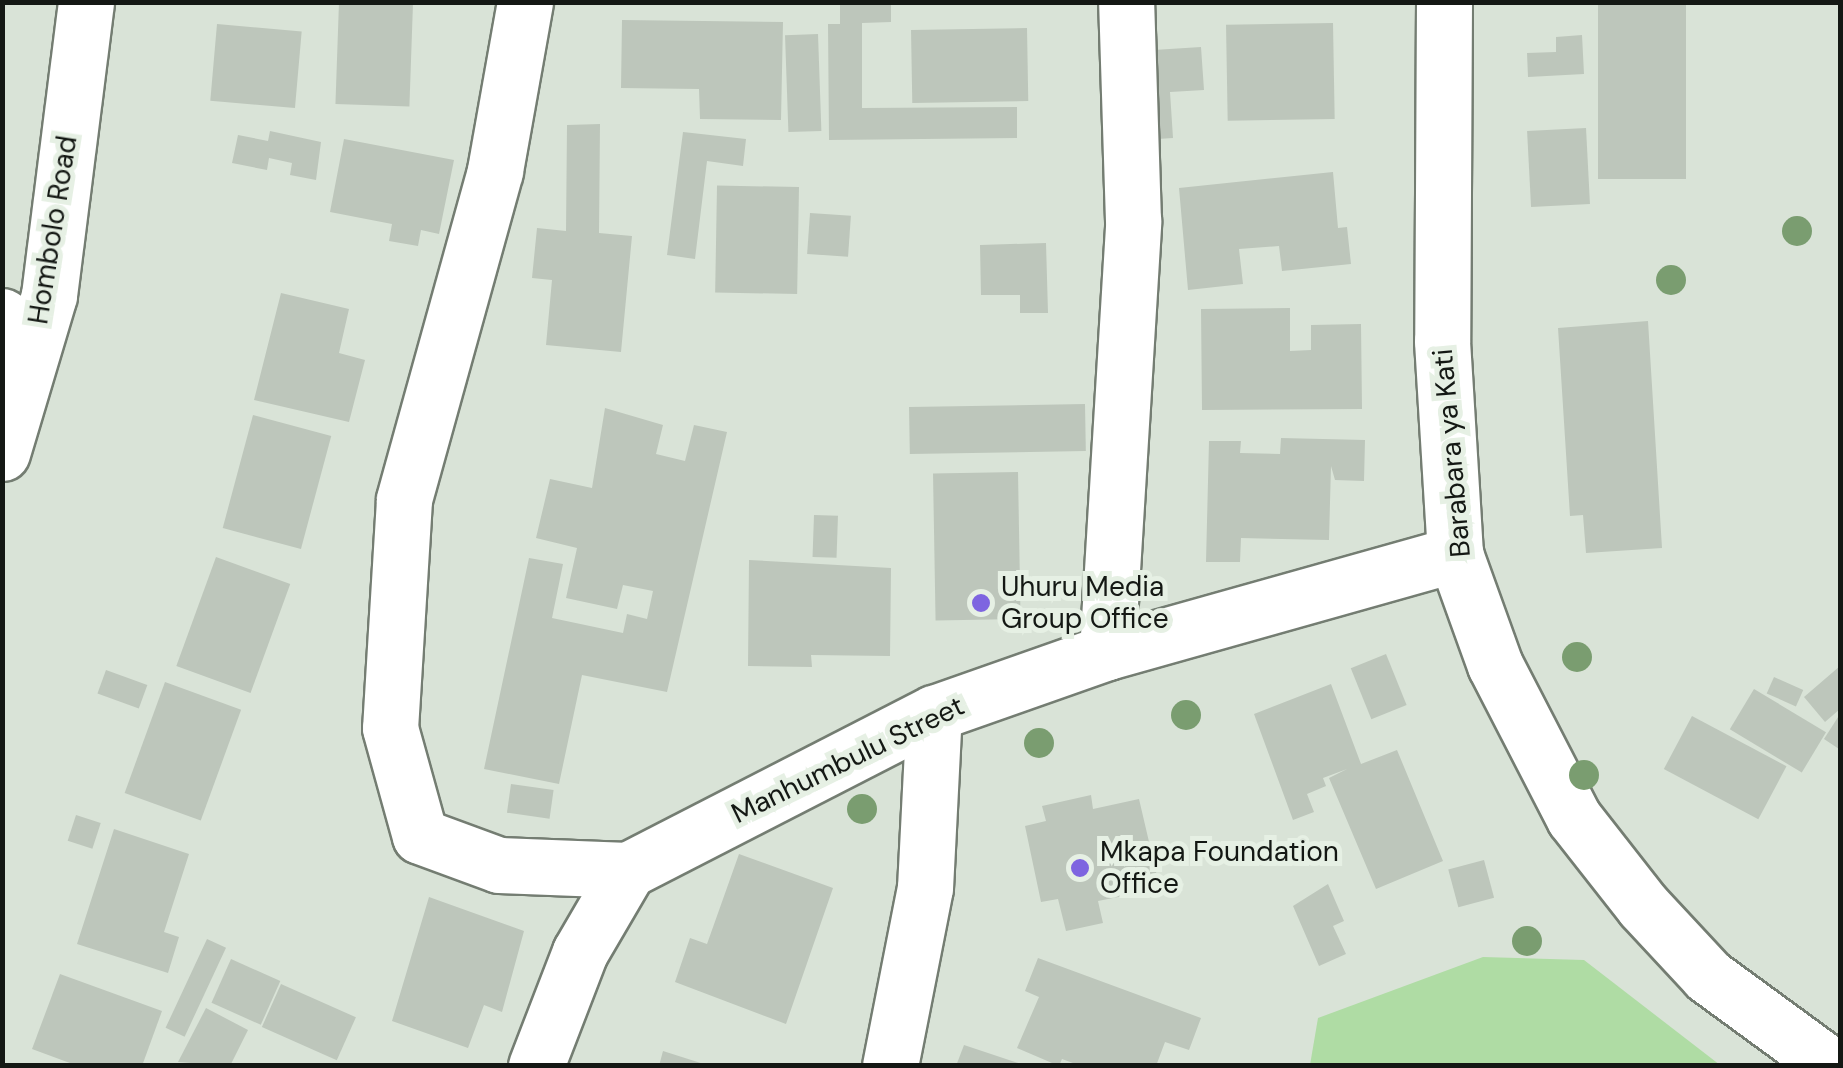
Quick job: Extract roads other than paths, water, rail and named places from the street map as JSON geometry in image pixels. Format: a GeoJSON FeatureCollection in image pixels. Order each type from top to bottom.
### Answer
{"type":"FeatureCollection","features":[{"type":"Feature","properties":{"kind":"street","name":"Hombolo Road"},"geometry":{"type":"LineString","coordinates":[[2,453],[19,327],[49,295],[86,2]]}},
{"type":"Feature","properties":{"kind":"street"},"geometry":{"type":"LineString","coordinates":[[525,2],[495,171],[404,500],[390,728],[420,836],[500,865],[628,870],[580,952],[536,1066]]}},
{"type":"Feature","properties":{"kind":"street"},"geometry":{"type":"LineString","coordinates":[[1107,652],[1133,221],[1126,2]]}},
{"type":"Feature","properties":{"kind":"street","name":"Barabara ya Kati"},"geometry":{"type":"LineString","coordinates":[[1444,2],[1442,341],[1456,554],[1495,665],[1574,818],[1708,976],[1831,1066]]}},
{"type":"Feature","properties":{"kind":"street","name":"Manhumbulu Street"},"geometry":{"type":"LineString","coordinates":[[628,870],[934,713],[1107,652],[1456,554]]}},
{"type":"Feature","properties":{"kind":"street"},"geometry":{"type":"LineString","coordinates":[[890,1066],[925,888],[934,713]]}},
{"type":"Feature","properties":{"kind":"place","name":"Uhuru Media Group Office"},"geometry":{"type":"Point","coordinates":[981,603]}},
{"type":"Feature","properties":{"kind":"place","name":"Mkapa Foundation Office"},"geometry":{"type":"Point","coordinates":[1080,868]}}]}
